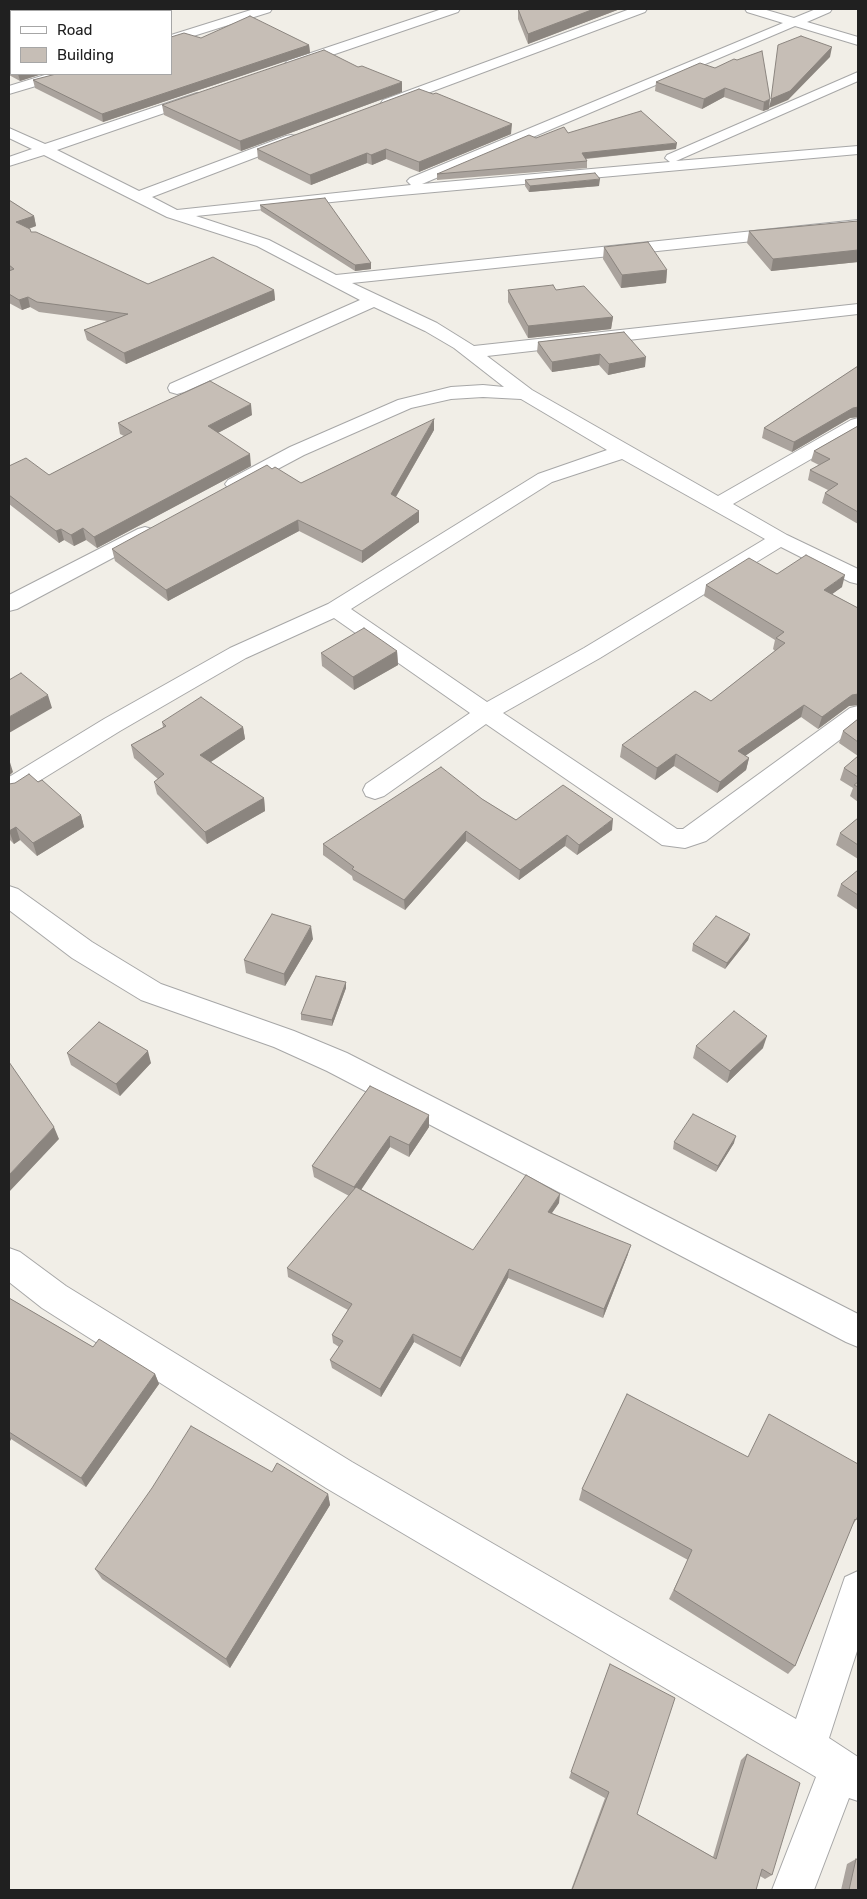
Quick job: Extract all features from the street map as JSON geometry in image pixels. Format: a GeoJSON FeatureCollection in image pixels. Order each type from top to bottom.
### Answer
{"type":"FeatureCollection","features":[{"type":"Feature","properties":{"kind":"street"},"geometry":{"type":"LineString","coordinates":[[172,39],[266,9]]}},
{"type":"Feature","properties":{"kind":"street"},"geometry":{"type":"LineString","coordinates":[[277,70],[454,9]]}},
{"type":"Feature","properties":{"kind":"street"},"geometry":{"type":"LineString","coordinates":[[371,110],[641,9]]}},
{"type":"Feature","properties":{"kind":"street"},"geometry":{"type":"LineString","coordinates":[[751,9],[858,41]]}},
{"type":"Feature","properties":{"kind":"street"},"geometry":{"type":"LineString","coordinates":[[390,191],[826,9]]}},
{"type":"Feature","properties":{"kind":"street"},"geometry":{"type":"LineString","coordinates":[[9,90],[58,75]]}},
{"type":"Feature","properties":{"kind":"street"},"geometry":{"type":"LineString","coordinates":[[652,167],[858,76]]}},
{"type":"Feature","properties":{"kind":"street"},"geometry":{"type":"LineString","coordinates":[[9,162],[212,92]]}},
{"type":"Feature","properties":{"kind":"street"},"geometry":{"type":"LineString","coordinates":[[9,132],[173,214],[263,243],[431,327],[471,352],[525,394],[677,479],[717,505],[780,540],[858,577]]}},
{"type":"Feature","properties":{"kind":"street"},"geometry":{"type":"LineString","coordinates":[[138,197],[306,134]]}},
{"type":"Feature","properties":{"kind":"street"},"geometry":{"type":"LineString","coordinates":[[173,214],[390,191],[652,167],[857,151]]}},
{"type":"Feature","properties":{"kind":"street"},"geometry":{"type":"LineString","coordinates":[[334,280],[858,225]]}},
{"type":"Feature","properties":{"kind":"street"},"geometry":{"type":"LineString","coordinates":[[177,388],[374,300]]}},
{"type":"Feature","properties":{"kind":"street"},"geometry":{"type":"LineString","coordinates":[[471,352],[858,309]]}},
{"type":"Feature","properties":{"kind":"street"},"geometry":{"type":"LineString","coordinates":[[222,491],[297,451],[405,404],[450,393],[483,391],[525,394]]}},
{"type":"Feature","properties":{"kind":"street"},"geometry":{"type":"LineString","coordinates":[[717,505],[858,424]]}},
{"type":"Feature","properties":{"kind":"street"},"geometry":{"type":"LineString","coordinates":[[9,788],[112,725],[238,653],[336,609],[545,478],[624,451]]}},
{"type":"Feature","properties":{"kind":"street"},"geometry":{"type":"LineString","coordinates":[[11,600],[164,523]]}},
{"type":"Feature","properties":{"kind":"street"},"geometry":{"type":"LineString","coordinates":[[375,790],[486,713],[592,653],[780,540]]}},
{"type":"Feature","properties":{"kind":"street"},"geometry":{"type":"LineString","coordinates":[[336,609],[671,838],[685,839],[697,834],[858,714]]}},
{"type":"Feature","properties":{"kind":"street"},"geometry":{"type":"LineString","coordinates":[[9,896],[82,950],[152,992],[284,1039],[337,1062],[858,1331]]}},
{"type":"Feature","properties":{"kind":"street"},"geometry":{"type":"LineString","coordinates":[[9,1263],[54,1297],[339,1475],[835,1766]]}},
{"type":"Feature","properties":{"kind":"street"},"geometry":{"type":"LineString","coordinates":[[793,1890],[835,1766],[858,1590]]}},
{"type":"Feature","properties":{"kind":"building"},"geometry":{"type":"Polygon","coordinates":[[[9,9],[23,9],[26,10],[10,10],[9,69],[9,9]]]}},
{"type":"Feature","properties":{"kind":"building"},"geometry":{"type":"Polygon","coordinates":[[[518,9],[594,9],[528,34],[518,9]]]}},
{"type":"Feature","properties":{"kind":"building"},"geometry":{"type":"Polygon","coordinates":[[[250,16],[309,45],[102,114],[33,80],[52,75],[172,75],[172,37],[184,33],[201,38],[250,16]]]}},
{"type":"Feature","properties":{"kind":"building"},"geometry":{"type":"Polygon","coordinates":[[[801,36],[832,47],[790,91],[771,99],[778,45],[801,36]]]}},
{"type":"Feature","properties":{"kind":"building"},"geometry":{"type":"Polygon","coordinates":[[[324,50],[358,67],[362,66],[402,82],[240,141],[162,105],[324,50]]]}},
{"type":"Feature","properties":{"kind":"building"},"geometry":{"type":"Polygon","coordinates":[[[762,51],[770,99],[764,102],[725,88],[704,99],[656,82],[700,63],[715,68],[734,59],[737,60],[762,51]]]}},
{"type":"Feature","properties":{"kind":"building"},"geometry":{"type":"Polygon","coordinates":[[[419,89],[433,94],[436,93],[512,124],[419,162],[386,149],[371,155],[367,153],[310,175],[257,149],[419,89]]]}},
{"type":"Feature","properties":{"kind":"building"},"geometry":{"type":"Polygon","coordinates":[[[641,111],[677,143],[582,153],[587,161],[437,174],[529,135],[536,138],[564,127],[568,133],[641,111]]]}},
{"type":"Feature","properties":{"kind":"building"},"geometry":{"type":"Polygon","coordinates":[[[595,173],[600,179],[530,186],[525,180],[595,173]]]}},
{"type":"Feature","properties":{"kind":"building"},"geometry":{"type":"Polygon","coordinates":[[[325,198],[371,263],[355,265],[260,205],[325,198]]]}},
{"type":"Feature","properties":{"kind":"building"},"geometry":{"type":"Polygon","coordinates":[[[9,200],[34,216],[16,222],[30,229],[31,232],[36,232],[148,284],[213,257],[274,290],[124,353],[84,330],[128,314],[37,302],[28,297],[19,300],[9,294],[9,271],[14,269],[9,265],[9,200]]]}},
{"type":"Feature","properties":{"kind":"building"},"geometry":{"type":"Polygon","coordinates":[[[858,221],[858,250],[773,259],[749,231],[858,221]]]}},
{"type":"Feature","properties":{"kind":"building"},"geometry":{"type":"Polygon","coordinates":[[[648,242],[667,270],[622,275],[604,247],[648,242]]]}},
{"type":"Feature","properties":{"kind":"building"},"geometry":{"type":"Polygon","coordinates":[[[553,285],[556,290],[584,286],[613,317],[528,326],[508,290],[553,285]]]}},
{"type":"Feature","properties":{"kind":"building"},"geometry":{"type":"Polygon","coordinates":[[[624,332],[646,357],[609,364],[600,354],[552,362],[538,342],[624,332]]]}},
{"type":"Feature","properties":{"kind":"building"},"geometry":{"type":"Polygon","coordinates":[[[858,366],[858,407],[853,408],[794,442],[764,428],[858,366]]]}},
{"type":"Feature","properties":{"kind":"building"},"geometry":{"type":"Polygon","coordinates":[[[210,381],[251,404],[208,426],[250,454],[94,537],[83,528],[71,535],[61,529],[56,531],[9,495],[9,466],[26,458],[49,475],[132,432],[118,423],[210,381]]]}},
{"type":"Feature","properties":{"kind":"building"},"geometry":{"type":"Polygon","coordinates":[[[434,419],[391,494],[419,511],[362,551],[298,520],[166,590],[112,549],[267,465],[272,469],[275,467],[301,483],[434,419]]]}},
{"type":"Feature","properties":{"kind":"building"},"geometry":{"type":"Polygon","coordinates":[[[858,426],[858,512],[825,493],[838,484],[810,470],[830,459],[814,451],[858,426]]]}},
{"type":"Feature","properties":{"kind":"building"},"geometry":{"type":"Polygon","coordinates":[[[806,555],[845,575],[824,590],[858,608],[858,694],[852,695],[822,717],[804,705],[738,751],[749,758],[720,782],[676,754],[657,768],[622,745],[695,691],[711,701],[785,643],[776,638],[784,632],[706,585],[749,558],[777,574],[806,555]]]}},
{"type":"Feature","properties":{"kind":"building"},"geometry":{"type":"Polygon","coordinates":[[[364,628],[397,651],[353,677],[321,653],[364,628]]]}},
{"type":"Feature","properties":{"kind":"building"},"geometry":{"type":"Polygon","coordinates":[[[21,673],[48,695],[9,717],[9,680],[21,673]]]}},
{"type":"Feature","properties":{"kind":"building"},"geometry":{"type":"Polygon","coordinates":[[[201,697],[243,727],[200,755],[264,798],[205,832],[154,782],[164,774],[131,745],[166,726],[162,722],[201,697]]]}},
{"type":"Feature","properties":{"kind":"building"},"geometry":{"type":"Polygon","coordinates":[[[858,719],[858,742],[843,731],[858,719]]]}},
{"type":"Feature","properties":{"kind":"building"},"geometry":{"type":"Polygon","coordinates":[[[858,756],[858,777],[844,768],[858,756]]]}},
{"type":"Feature","properties":{"kind":"building"},"geometry":{"type":"Polygon","coordinates":[[[441,767],[482,799],[516,820],[563,785],[613,819],[579,845],[567,835],[520,870],[466,831],[404,900],[352,869],[354,867],[323,844],[441,767]]]}},
{"type":"Feature","properties":{"kind":"building"},"geometry":{"type":"Polygon","coordinates":[[[29,774],[38,782],[42,780],[81,815],[33,843],[16,827],[9,831],[9,784],[15,783],[29,774]]]}},
{"type":"Feature","properties":{"kind":"building"},"geometry":{"type":"Polygon","coordinates":[[[858,818],[858,845],[840,833],[858,818]]]}},
{"type":"Feature","properties":{"kind":"building"},"geometry":{"type":"Polygon","coordinates":[[[858,870],[858,895],[841,884],[858,870]]]}},
{"type":"Feature","properties":{"kind":"building"},"geometry":{"type":"Polygon","coordinates":[[[272,914],[311,926],[284,974],[244,960],[272,914]]]}},
{"type":"Feature","properties":{"kind":"building"},"geometry":{"type":"Polygon","coordinates":[[[716,916],[750,934],[727,963],[693,944],[716,916]]]}},
{"type":"Feature","properties":{"kind":"building"},"geometry":{"type":"Polygon","coordinates":[[[316,976],[346,982],[332,1020],[301,1014],[316,976]]]}},
{"type":"Feature","properties":{"kind":"building"},"geometry":{"type":"Polygon","coordinates":[[[734,1011],[767,1036],[730,1071],[696,1046],[734,1011]]]}},
{"type":"Feature","properties":{"kind":"building"},"geometry":{"type":"Polygon","coordinates":[[[99,1022],[148,1051],[116,1084],[67,1053],[99,1022]]]}},
{"type":"Feature","properties":{"kind":"building"},"geometry":{"type":"Polygon","coordinates":[[[9,1062],[54,1127],[9,1175],[9,1062]]]}},
{"type":"Feature","properties":{"kind":"building"},"geometry":{"type":"Polygon","coordinates":[[[370,1086],[429,1115],[409,1145],[390,1136],[354,1187],[312,1166],[370,1086]]]}},
{"type":"Feature","properties":{"kind":"building"},"geometry":{"type":"Polygon","coordinates":[[[693,1114],[736,1136],[718,1166],[674,1142],[693,1114]]]}},
{"type":"Feature","properties":{"kind":"building"},"geometry":{"type":"Polygon","coordinates":[[[526,1175],[560,1194],[548,1212],[631,1245],[604,1309],[509,1269],[461,1358],[413,1334],[380,1389],[330,1360],[343,1341],[332,1335],[352,1304],[287,1268],[356,1187],[473,1250],[526,1175]]]}},
{"type":"Feature","properties":{"kind":"building"},"geometry":{"type":"Polygon","coordinates":[[[9,1298],[93,1347],[99,1339],[155,1374],[81,1478],[9,1432],[9,1298]]]}},
{"type":"Feature","properties":{"kind":"building"},"geometry":{"type":"Polygon","coordinates":[[[627,1394],[748,1457],[769,1414],[858,1464],[858,1516],[855,1519],[795,1666],[674,1590],[692,1550],[582,1489],[627,1394]]]}},
{"type":"Feature","properties":{"kind":"building"},"geometry":{"type":"Polygon","coordinates":[[[191,1426],[272,1472],[277,1463],[328,1494],[226,1659],[95,1569],[152,1488],[191,1426]]]}},
{"type":"Feature","properties":{"kind":"building"},"geometry":{"type":"Polygon","coordinates":[[[610,1664],[675,1698],[637,1814],[716,1859],[747,1754],[800,1783],[772,1875],[762,1869],[756,1890],[572,1890],[609,1792],[571,1772],[610,1664]]]}},
{"type":"Feature","properties":{"kind":"building"},"geometry":{"type":"Polygon","coordinates":[[[856,1859],[858,1860],[858,1890],[849,1890],[856,1859]]]}}]}
